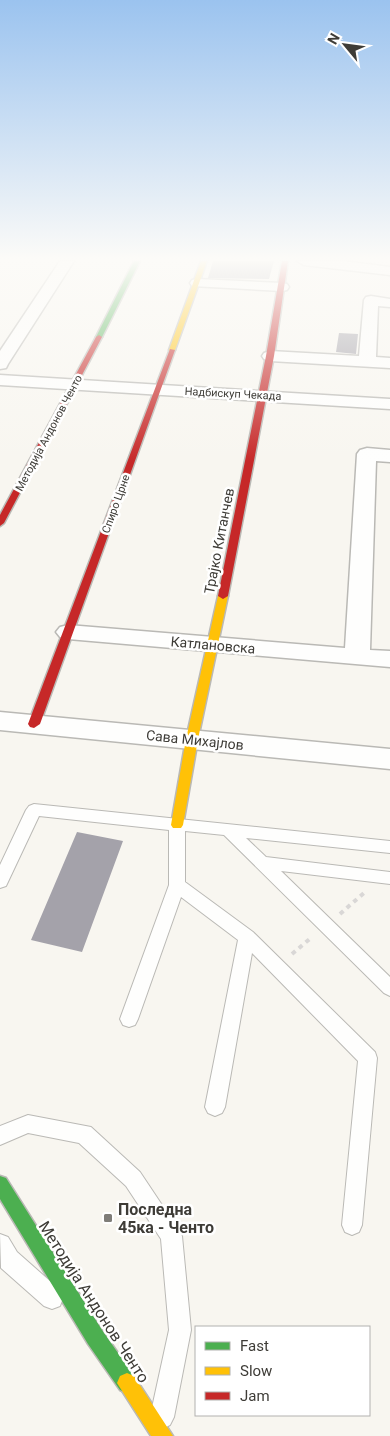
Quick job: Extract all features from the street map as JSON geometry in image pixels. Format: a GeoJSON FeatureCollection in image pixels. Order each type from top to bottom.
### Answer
{"type":"FeatureCollection","features":[{"type":"Feature","properties":{"kind":"street"},"geometry":{"type":"LineString","coordinates":[[0,364],[23,328]]}},
{"type":"Feature","properties":{"kind":"street","name":"Методија Андонов Ченто"},"geometry":{"type":"LineString","coordinates":[[1,520],[75,385],[103,328]]}},
{"type":"Feature","properties":{"kind":"street","name":"Спиро Црне"},"geometry":{"type":"LineString","coordinates":[[34,724],[181,328]]}},
{"type":"Feature","properties":{"kind":"street","name":"Трајко Китанчев"},"geometry":{"type":"LineString","coordinates":[[177,825],[192,739],[214,645],[275,328]]}},
{"type":"Feature","properties":{"kind":"street"},"geometry":{"type":"LineString","coordinates":[[367,362],[369,328]]}},
{"type":"Feature","properties":{"kind":"street"},"geometry":{"type":"LineString","coordinates":[[270,356],[390,363]]}},
{"type":"Feature","properties":{"kind":"street","name":"Надбискуп Чекада"},"geometry":{"type":"LineString","coordinates":[[0,380],[390,404]]}},
{"type":"Feature","properties":{"kind":"street"},"geometry":{"type":"LineString","coordinates":[[357,656],[367,454],[390,456]]}},
{"type":"Feature","properties":{"kind":"street","name":"Катлановска"},"geometry":{"type":"LineString","coordinates":[[68,632],[390,659]]}},
{"type":"Feature","properties":{"kind":"street","name":"Сава Михајлов"},"geometry":{"type":"LineString","coordinates":[[0,721],[390,759]]}},
{"type":"Feature","properties":{"kind":"street","name":"Методија Андонов Ченто"},"geometry":{"type":"LineString","coordinates":[[0,1184],[95,1337],[161,1433]]}},
{"type":"Feature","properties":{"kind":"lane"},"geometry":{"type":"LineString","coordinates":[[0,882],[34,810],[390,847]]}},
{"type":"Feature","properties":{"kind":"lane"},"geometry":{"type":"LineString","coordinates":[[129,1019],[177,886],[177,825]]}},
{"type":"Feature","properties":{"kind":"lane"},"geometry":{"type":"LineString","coordinates":[[228,830],[390,988]]}},
{"type":"Feature","properties":{"kind":"lane"},"geometry":{"type":"LineString","coordinates":[[262,863],[387,878]]}},
{"type":"Feature","properties":{"kind":"lane"},"geometry":{"type":"LineString","coordinates":[[177,886],[247,937],[368,1058],[352,1226]]}},
{"type":"Feature","properties":{"kind":"lane"},"geometry":{"type":"LineString","coordinates":[[215,1107],[247,937]]}},
{"type":"Feature","properties":{"kind":"lane"},"geometry":{"type":"LineString","coordinates":[[0,1136],[28,1124],[84,1134],[133,1179],[171,1236],[180,1330],[161,1433]]}},
{"type":"Feature","properties":{"kind":"lane"},"geometry":{"type":"LineString","coordinates":[[0,1245],[9,1260],[95,1337]]}},
{"type":"Feature","properties":{"kind":"path"},"geometry":{"type":"LineString","coordinates":[[277,967],[326,925],[387,878]]}},
{"type":"Feature","properties":{"kind":"building"},"geometry":{"type":"Polygon","coordinates":[[[339,333],[358,334],[356,354],[336,352],[339,333]]]}},
{"type":"Feature","properties":{"kind":"building"},"geometry":{"type":"Polygon","coordinates":[[[77,832],[123,841],[82,952],[31,940],[77,832]]]}},
{"type":"Feature","properties":{"kind":"traffic: fast"},"geometry":{"type":"LineString","coordinates":[[99,337],[103,328]]}},
{"type":"Feature","properties":{"kind":"traffic: fast"},"geometry":{"type":"LineString","coordinates":[[0,1184],[95,1337],[127,1383]]}},
{"type":"Feature","properties":{"kind":"traffic: slow"},"geometry":{"type":"LineString","coordinates":[[172,350],[180,328]]}},
{"type":"Feature","properties":{"kind":"traffic: slow"},"geometry":{"type":"LineString","coordinates":[[177,825],[192,739],[223,596]]}},
{"type":"Feature","properties":{"kind":"traffic: slow"},"geometry":{"type":"LineString","coordinates":[[127,1383],[163,1436]]}},
{"type":"Feature","properties":{"kind":"traffic: jam"},"geometry":{"type":"LineString","coordinates":[[223,596],[274,328]]}},
{"type":"Feature","properties":{"kind":"traffic: jam"},"geometry":{"type":"LineString","coordinates":[[0,523],[99,337]]}},
{"type":"Feature","properties":{"kind":"traffic: jam"},"geometry":{"type":"LineString","coordinates":[[34,724],[172,350]]}},
{"type":"Feature","properties":{"kind":"place","name":"Последна 45ка - Ченто"},"geometry":{"type":"Point","coordinates":[108,1218]}}]}
